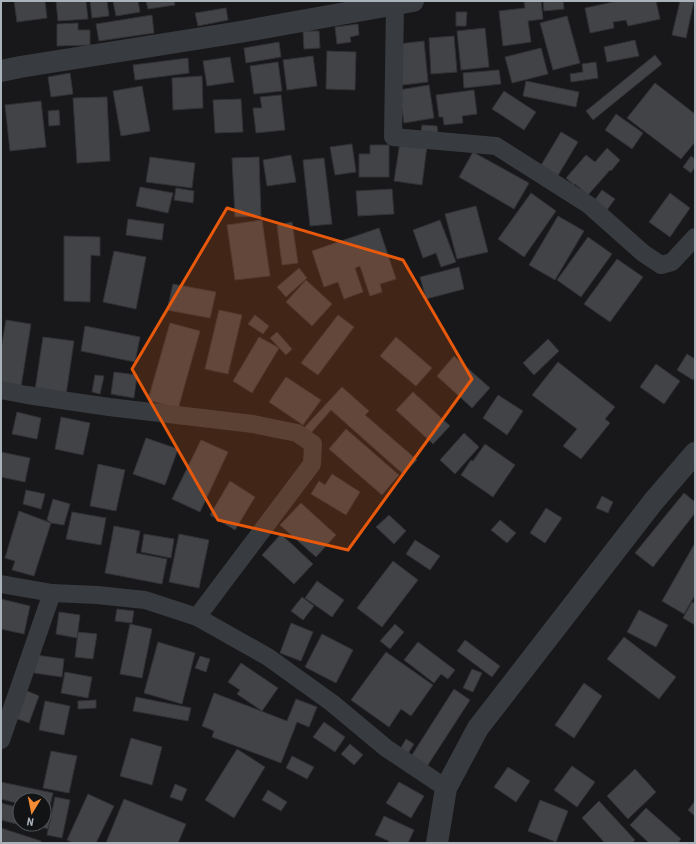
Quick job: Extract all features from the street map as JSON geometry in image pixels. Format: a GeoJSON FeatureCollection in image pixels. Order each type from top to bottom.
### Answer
{"type":"FeatureCollection","features":[{"type":"Feature","properties":{"kind":"street"},"geometry":{"type":"LineString","coordinates":[[1,71],[240,32],[404,3],[393,137],[496,146],[589,204],[643,253],[661,265],[672,262],[695,237]]}},
{"type":"Feature","properties":{"kind":"street"},"geometry":{"type":"LineString","coordinates":[[1,390],[109,407],[253,424],[297,433],[313,444],[312,464],[197,617]]}},
{"type":"Feature","properties":{"kind":"street"},"geometry":{"type":"LineString","coordinates":[[437,843],[446,788],[478,728],[653,502],[695,452]]}},
{"type":"Feature","properties":{"kind":"street"},"geometry":{"type":"LineString","coordinates":[[1,584],[52,593],[97,595],[145,600],[197,617],[268,657],[332,703],[386,748],[446,788]]}},
{"type":"Feature","properties":{"kind":"street"},"geometry":{"type":"LineString","coordinates":[[1,740],[52,593]]}},
{"type":"Feature","properties":{"kind":"highlighted area"},"geometry":{"type":"Polygon","coordinates":[[[227,208],[403,260],[472,379],[348,550],[218,520],[132,369],[227,208]]]}},
{"type":"Feature","properties":{"kind":"building"},"geometry":{"type":"Polygon","coordinates":[[[14,1],[45,1],[47,18],[17,22],[14,1]]]}},
{"type":"Feature","properties":{"kind":"building"},"geometry":{"type":"Polygon","coordinates":[[[56,1],[86,1],[88,19],[58,21],[56,1]]]}},
{"type":"Feature","properties":{"kind":"building"},"geometry":{"type":"Polygon","coordinates":[[[90,1],[107,1],[109,16],[92,18],[90,1]]]}},
{"type":"Feature","properties":{"kind":"building"},"geometry":{"type":"Polygon","coordinates":[[[113,1],[138,1],[140,12],[116,16],[113,1]]]}},
{"type":"Feature","properties":{"kind":"building"},"geometry":{"type":"Polygon","coordinates":[[[146,1],[174,1],[175,5],[148,9],[146,1]]]}},
{"type":"Feature","properties":{"kind":"building"},"geometry":{"type":"Polygon","coordinates":[[[541,1],[543,19],[528,21],[531,42],[503,46],[499,11],[525,8],[524,2],[541,1]]]}},
{"type":"Feature","properties":{"kind":"building"},"geometry":{"type":"Polygon","coordinates":[[[543,1],[563,1],[564,9],[544,11],[543,1]]]}},
{"type":"Feature","properties":{"kind":"building"},"geometry":{"type":"Polygon","coordinates":[[[618,1],[656,1],[660,19],[628,26],[626,20],[613,22],[614,28],[590,33],[585,8],[618,1]]]}},
{"type":"Feature","properties":{"kind":"building"},"geometry":{"type":"Polygon","coordinates":[[[680,1],[694,1],[686,38],[672,35],[680,1]]]}},
{"type":"Feature","properties":{"kind":"building"},"geometry":{"type":"Polygon","coordinates":[[[226,8],[228,20],[198,26],[195,13],[226,8]]]}},
{"type":"Feature","properties":{"kind":"building"},"geometry":{"type":"Polygon","coordinates":[[[456,12],[467,12],[466,26],[456,26],[456,12]]]}},
{"type":"Feature","properties":{"kind":"building"},"geometry":{"type":"Polygon","coordinates":[[[152,15],[154,33],[99,41],[96,24],[152,15]]]}},
{"type":"Feature","properties":{"kind":"building"},"geometry":{"type":"Polygon","coordinates":[[[567,16],[580,63],[553,70],[540,23],[567,16]]]}},
{"type":"Feature","properties":{"kind":"building"},"geometry":{"type":"Polygon","coordinates":[[[78,23],[78,30],[90,30],[90,45],[57,46],[57,24],[78,23]]]}},
{"type":"Feature","properties":{"kind":"building"},"geometry":{"type":"Polygon","coordinates":[[[358,24],[359,35],[350,37],[351,42],[337,44],[335,27],[358,24]]]}},
{"type":"Feature","properties":{"kind":"building"},"geometry":{"type":"Polygon","coordinates":[[[485,28],[489,67],[461,70],[457,31],[485,28]]]}},
{"type":"Feature","properties":{"kind":"building"},"geometry":{"type":"Polygon","coordinates":[[[303,31],[319,31],[320,48],[304,49],[303,31]]]}},
{"type":"Feature","properties":{"kind":"building"},"geometry":{"type":"Polygon","coordinates":[[[454,36],[457,72],[431,74],[429,38],[454,36]]]}},
{"type":"Feature","properties":{"kind":"building"},"geometry":{"type":"Polygon","coordinates":[[[635,40],[639,56],[607,62],[604,47],[635,40]]]}},
{"type":"Feature","properties":{"kind":"building"},"geometry":{"type":"Polygon","coordinates":[[[424,41],[428,82],[402,85],[398,44],[424,41]]]}},
{"type":"Feature","properties":{"kind":"building"},"geometry":{"type":"Polygon","coordinates":[[[279,42],[281,57],[246,63],[244,48],[279,42]]]}},
{"type":"Feature","properties":{"kind":"building"},"geometry":{"type":"Polygon","coordinates":[[[541,48],[548,74],[512,83],[505,57],[541,48]]]}},
{"type":"Feature","properties":{"kind":"building"},"geometry":{"type":"Polygon","coordinates":[[[327,51],[356,52],[355,90],[326,89],[327,51]]]}},
{"type":"Feature","properties":{"kind":"building"},"geometry":{"type":"Polygon","coordinates":[[[655,55],[662,64],[593,120],[586,111],[655,55]]]}},
{"type":"Feature","properties":{"kind":"building"},"geometry":{"type":"Polygon","coordinates":[[[313,56],[317,86],[287,90],[283,60],[313,56]]]}},
{"type":"Feature","properties":{"kind":"building"},"geometry":{"type":"Polygon","coordinates":[[[230,57],[234,82],[207,86],[203,61],[230,57]]]}},
{"type":"Feature","properties":{"kind":"building"},"geometry":{"type":"Polygon","coordinates":[[[188,58],[189,73],[135,80],[133,65],[188,58]]]}},
{"type":"Feature","properties":{"kind":"building"},"geometry":{"type":"Polygon","coordinates":[[[278,62],[282,91],[254,94],[250,66],[278,62]]]}},
{"type":"Feature","properties":{"kind":"building"},"geometry":{"type":"Polygon","coordinates":[[[596,62],[598,78],[571,82],[570,74],[583,72],[582,64],[596,62]]]}},
{"type":"Feature","properties":{"kind":"building"},"geometry":{"type":"Polygon","coordinates":[[[499,70],[501,84],[464,88],[463,73],[499,70]]]}},
{"type":"Feature","properties":{"kind":"building"},"geometry":{"type":"Polygon","coordinates":[[[70,73],[73,94],[51,97],[48,77],[70,73]]]}},
{"type":"Feature","properties":{"kind":"building"},"geometry":{"type":"Polygon","coordinates":[[[202,76],[203,108],[173,110],[172,78],[202,76]]]}},
{"type":"Feature","properties":{"kind":"building"},"geometry":{"type":"Polygon","coordinates":[[[526,81],[579,92],[576,107],[523,96],[526,81]]]}},
{"type":"Feature","properties":{"kind":"building"},"geometry":{"type":"Polygon","coordinates":[[[655,83],[695,114],[695,142],[681,159],[627,118],[655,83]]]}},
{"type":"Feature","properties":{"kind":"building"},"geometry":{"type":"Polygon","coordinates":[[[429,85],[434,118],[404,123],[399,90],[429,85]]]}},
{"type":"Feature","properties":{"kind":"building"},"geometry":{"type":"Polygon","coordinates":[[[142,86],[150,131],[121,136],[113,91],[142,86]]]}},
{"type":"Feature","properties":{"kind":"building"},"geometry":{"type":"Polygon","coordinates":[[[474,90],[477,114],[462,116],[463,123],[444,125],[443,117],[439,117],[436,95],[474,90]]]}},
{"type":"Feature","properties":{"kind":"building"},"geometry":{"type":"Polygon","coordinates":[[[504,91],[536,112],[524,130],[492,109],[504,91]]]}},
{"type":"Feature","properties":{"kind":"building"},"geometry":{"type":"Polygon","coordinates":[[[281,95],[285,130],[256,133],[253,108],[262,108],[260,97],[281,95]]]}},
{"type":"Feature","properties":{"kind":"building"},"geometry":{"type":"Polygon","coordinates":[[[107,97],[110,161],[77,163],[73,98],[107,97]]]}},
{"type":"Feature","properties":{"kind":"building"},"geometry":{"type":"Polygon","coordinates":[[[241,99],[243,132],[215,133],[213,100],[241,99]]]}},
{"type":"Feature","properties":{"kind":"building"},"geometry":{"type":"Polygon","coordinates":[[[41,101],[46,147],[10,151],[5,105],[41,101]]]}},
{"type":"Feature","properties":{"kind":"building"},"geometry":{"type":"Polygon","coordinates":[[[59,110],[60,125],[49,126],[48,111],[59,110]]]}},
{"type":"Feature","properties":{"kind":"building"},"geometry":{"type":"Polygon","coordinates":[[[616,114],[643,133],[632,149],[605,130],[616,114]]]}},
{"type":"Feature","properties":{"kind":"building"},"geometry":{"type":"Polygon","coordinates":[[[422,125],[437,126],[438,135],[421,134],[422,125]]]}},
{"type":"Feature","properties":{"kind":"building"},"geometry":{"type":"Polygon","coordinates":[[[561,132],[578,142],[557,177],[540,167],[561,132]]]}},
{"type":"Feature","properties":{"kind":"building"},"geometry":{"type":"Polygon","coordinates":[[[400,142],[427,146],[422,185],[394,181],[400,142]]]}},
{"type":"Feature","properties":{"kind":"building"},"geometry":{"type":"Polygon","coordinates":[[[352,144],[356,172],[335,175],[330,147],[352,144]]]}},
{"type":"Feature","properties":{"kind":"building"},"geometry":{"type":"Polygon","coordinates":[[[370,145],[389,145],[389,177],[359,177],[359,154],[370,154],[370,145]]]}},
{"type":"Feature","properties":{"kind":"building"},"geometry":{"type":"Polygon","coordinates":[[[607,148],[620,160],[588,195],[566,178],[586,155],[595,162],[607,148]]]}},
{"type":"Feature","properties":{"kind":"building"},"geometry":{"type":"Polygon","coordinates":[[[473,152],[529,183],[514,209],[459,177],[473,152]]]}},
{"type":"Feature","properties":{"kind":"building"},"geometry":{"type":"Polygon","coordinates":[[[291,155],[296,182],[267,186],[263,160],[291,155]]]}},
{"type":"Feature","properties":{"kind":"building"},"geometry":{"type":"Polygon","coordinates":[[[691,156],[695,159],[695,167],[691,173],[683,167],[691,156]]]}},
{"type":"Feature","properties":{"kind":"building"},"geometry":{"type":"Polygon","coordinates":[[[150,157],[195,163],[192,188],[146,182],[150,157]]]}},
{"type":"Feature","properties":{"kind":"building"},"geometry":{"type":"Polygon","coordinates":[[[259,157],[261,216],[235,217],[232,158],[259,157]]]}},
{"type":"Feature","properties":{"kind":"building"},"geometry":{"type":"Polygon","coordinates":[[[324,158],[332,224],[310,226],[303,160],[324,158]]]}},
{"type":"Feature","properties":{"kind":"building"},"geometry":{"type":"Polygon","coordinates":[[[140,187],[173,193],[168,213],[136,206],[140,187]]]}},
{"type":"Feature","properties":{"kind":"building"},"geometry":{"type":"Polygon","coordinates":[[[176,188],[194,191],[193,203],[174,200],[176,188]]]}},
{"type":"Feature","properties":{"kind":"building"},"geometry":{"type":"Polygon","coordinates":[[[392,189],[394,214],[358,216],[356,191],[392,189]]]}},
{"type":"Feature","properties":{"kind":"building"},"geometry":{"type":"Polygon","coordinates":[[[602,190],[615,199],[604,214],[591,205],[602,190]]]}},
{"type":"Feature","properties":{"kind":"building"},"geometry":{"type":"Polygon","coordinates":[[[531,193],[556,211],[524,257],[498,239],[531,193]]]}},
{"type":"Feature","properties":{"kind":"building"},"geometry":{"type":"Polygon","coordinates":[[[670,193],[690,208],[670,237],[649,222],[670,193]]]}},
{"type":"Feature","properties":{"kind":"building"},"geometry":{"type":"Polygon","coordinates":[[[476,206],[488,252],[457,259],[445,214],[476,206]]]}},
{"type":"Feature","properties":{"kind":"building"},"geometry":{"type":"Polygon","coordinates":[[[558,216],[584,231],[555,280],[529,265],[558,216]]]}},
{"type":"Feature","properties":{"kind":"building"},"geometry":{"type":"Polygon","coordinates":[[[128,219],[164,224],[162,240],[126,235],[128,219]]]}},
{"type":"Feature","properties":{"kind":"building"},"geometry":{"type":"Polygon","coordinates":[[[262,220],[270,276],[235,280],[227,225],[262,220]]]}},
{"type":"Feature","properties":{"kind":"building"},"geometry":{"type":"Polygon","coordinates":[[[440,220],[456,262],[441,267],[436,253],[423,258],[413,230],[440,220]]]}},
{"type":"Feature","properties":{"kind":"building"},"geometry":{"type":"Polygon","coordinates":[[[292,222],[298,263],[282,265],[277,225],[292,222]]]}},
{"type":"Feature","properties":{"kind":"building"},"geometry":{"type":"Polygon","coordinates":[[[379,228],[396,279],[380,284],[382,292],[370,296],[360,266],[355,268],[363,292],[344,299],[338,282],[324,287],[312,251],[379,228]]]}},
{"type":"Feature","properties":{"kind":"building"},"geometry":{"type":"Polygon","coordinates":[[[64,236],[100,237],[100,256],[91,255],[90,302],[64,301],[64,236]]]}},
{"type":"Feature","properties":{"kind":"building"},"geometry":{"type":"Polygon","coordinates":[[[588,237],[612,254],[581,297],[557,280],[588,237]]]}},
{"type":"Feature","properties":{"kind":"building"},"geometry":{"type":"Polygon","coordinates":[[[114,251],[146,257],[136,309],[103,302],[114,251]]]}},
{"type":"Feature","properties":{"kind":"building"},"geometry":{"type":"Polygon","coordinates":[[[617,259],[643,277],[610,322],[584,304],[617,259]]]}},
{"type":"Feature","properties":{"kind":"building"},"geometry":{"type":"Polygon","coordinates":[[[459,267],[464,289],[426,299],[420,277],[459,267]]]}},
{"type":"Feature","properties":{"kind":"building"},"geometry":{"type":"Polygon","coordinates":[[[299,268],[307,278],[286,297],[277,287],[299,268]]]}},
{"type":"Feature","properties":{"kind":"building"},"geometry":{"type":"Polygon","coordinates":[[[306,280],[332,304],[312,326],[286,302],[306,280]]]}},
{"type":"Feature","properties":{"kind":"building"},"geometry":{"type":"Polygon","coordinates":[[[173,284],[216,292],[210,318],[167,310],[173,284]]]}},
{"type":"Feature","properties":{"kind":"building"},"geometry":{"type":"Polygon","coordinates":[[[219,310],[242,315],[228,374],[205,369],[219,310]]]}},
{"type":"Feature","properties":{"kind":"building"},"geometry":{"type":"Polygon","coordinates":[[[255,315],[269,326],[263,334],[248,324],[255,315]]]}},
{"type":"Feature","properties":{"kind":"building"},"geometry":{"type":"Polygon","coordinates":[[[338,315],[354,327],[318,375],[301,363],[338,315]]]}},
{"type":"Feature","properties":{"kind":"building"},"geometry":{"type":"Polygon","coordinates":[[[6,320],[31,324],[21,387],[1,383],[1,349],[6,320]]]}},
{"type":"Feature","properties":{"kind":"building"},"geometry":{"type":"Polygon","coordinates":[[[170,323],[200,331],[178,409],[148,400],[170,323]]]}},
{"type":"Feature","properties":{"kind":"building"},"geometry":{"type":"Polygon","coordinates":[[[85,326],[140,337],[135,362],[81,351],[85,326]]]}},
{"type":"Feature","properties":{"kind":"building"},"geometry":{"type":"Polygon","coordinates":[[[277,332],[292,349],[286,355],[270,338],[277,332]]]}},
{"type":"Feature","properties":{"kind":"building"},"geometry":{"type":"Polygon","coordinates":[[[43,337],[74,341],[66,395],[35,390],[43,337]]]}},
{"type":"Feature","properties":{"kind":"building"},"geometry":{"type":"Polygon","coordinates":[[[259,337],[279,348],[252,393],[233,381],[259,337]]]}},
{"type":"Feature","properties":{"kind":"building"},"geometry":{"type":"Polygon","coordinates":[[[396,337],[432,368],[416,386],[380,356],[396,337]]]}},
{"type":"Feature","properties":{"kind":"building"},"geometry":{"type":"Polygon","coordinates":[[[548,339],[559,351],[534,375],[523,363],[548,339]]]}},
{"type":"Feature","properties":{"kind":"building"},"geometry":{"type":"Polygon","coordinates":[[[687,354],[695,359],[695,377],[693,380],[677,370],[687,354]]]}},
{"type":"Feature","properties":{"kind":"building"},"geometry":{"type":"Polygon","coordinates":[[[454,356],[490,388],[472,408],[437,376],[454,356]]]}},
{"type":"Feature","properties":{"kind":"building"},"geometry":{"type":"Polygon","coordinates":[[[558,362],[615,407],[605,419],[610,423],[581,459],[563,446],[577,429],[532,395],[558,362]]]}},
{"type":"Feature","properties":{"kind":"building"},"geometry":{"type":"Polygon","coordinates":[[[656,364],[680,381],[664,404],[640,387],[656,364]]]}},
{"type":"Feature","properties":{"kind":"building"},"geometry":{"type":"Polygon","coordinates":[[[114,372],[137,375],[134,398],[111,394],[114,372]]]}},
{"type":"Feature","properties":{"kind":"building"},"geometry":{"type":"Polygon","coordinates":[[[95,375],[104,376],[100,394],[92,392],[95,375]]]}},
{"type":"Feature","properties":{"kind":"building"},"geometry":{"type":"Polygon","coordinates":[[[286,377],[321,400],[303,425],[269,402],[286,377]]]}},
{"type":"Feature","properties":{"kind":"building"},"geometry":{"type":"Polygon","coordinates":[[[342,387],[369,411],[365,415],[417,460],[403,474],[331,410],[310,434],[303,429],[342,387]]]}},
{"type":"Feature","properties":{"kind":"building"},"geometry":{"type":"Polygon","coordinates":[[[413,392],[450,426],[433,444],[396,410],[413,392]]]}},
{"type":"Feature","properties":{"kind":"building"},"geometry":{"type":"Polygon","coordinates":[[[498,395],[523,411],[507,435],[483,418],[498,395]]]}},
{"type":"Feature","properties":{"kind":"building"},"geometry":{"type":"Polygon","coordinates":[[[17,412],[41,418],[37,439],[12,434],[17,412]]]}},
{"type":"Feature","properties":{"kind":"building"},"geometry":{"type":"Polygon","coordinates":[[[61,417],[90,423],[83,455],[55,449],[61,417]]]}},
{"type":"Feature","properties":{"kind":"building"},"geometry":{"type":"Polygon","coordinates":[[[346,429],[399,475],[382,495],[329,449],[346,429]]]}},
{"type":"Feature","properties":{"kind":"building"},"geometry":{"type":"Polygon","coordinates":[[[464,433],[479,447],[455,474],[440,460],[464,433]]]}},
{"type":"Feature","properties":{"kind":"building"},"geometry":{"type":"Polygon","coordinates":[[[146,438],[178,449],[165,485],[133,474],[146,438]]]}},
{"type":"Feature","properties":{"kind":"building"},"geometry":{"type":"Polygon","coordinates":[[[201,440],[228,452],[200,512],[172,499],[201,440]]]}},
{"type":"Feature","properties":{"kind":"building"},"geometry":{"type":"Polygon","coordinates":[[[485,444],[515,465],[493,497],[461,475],[471,460],[473,461],[485,444]]]}},
{"type":"Feature","properties":{"kind":"building"},"geometry":{"type":"Polygon","coordinates":[[[1,452],[30,458],[25,482],[1,477],[1,452]]]}},
{"type":"Feature","properties":{"kind":"building"},"geometry":{"type":"Polygon","coordinates":[[[98,464],[125,470],[116,511],[90,506],[98,464]]]}},
{"type":"Feature","properties":{"kind":"building"},"geometry":{"type":"Polygon","coordinates":[[[332,474],[360,492],[346,515],[311,494],[319,481],[325,485],[332,474]]]}},
{"type":"Feature","properties":{"kind":"building"},"geometry":{"type":"Polygon","coordinates":[[[230,481],[255,497],[235,530],[210,515],[230,481]]]}},
{"type":"Feature","properties":{"kind":"building"},"geometry":{"type":"Polygon","coordinates":[[[26,490],[45,494],[41,509],[23,504],[26,490]]]}},
{"type":"Feature","properties":{"kind":"building"},"geometry":{"type":"Polygon","coordinates":[[[684,493],[695,502],[695,513],[653,567],[635,553],[684,493]]]}},
{"type":"Feature","properties":{"kind":"building"},"geometry":{"type":"Polygon","coordinates":[[[602,496],[613,502],[608,513],[596,508],[602,496]]]}},
{"type":"Feature","properties":{"kind":"building"},"geometry":{"type":"Polygon","coordinates":[[[53,499],[70,504],[64,525],[51,523],[47,520],[53,499]]]}},
{"type":"Feature","properties":{"kind":"building"},"geometry":{"type":"Polygon","coordinates":[[[301,503],[336,535],[316,557],[280,525],[301,503]]]}},
{"type":"Feature","properties":{"kind":"building"},"geometry":{"type":"Polygon","coordinates":[[[546,508],[562,518],[545,543],[530,533],[546,508]]]}},
{"type":"Feature","properties":{"kind":"building"},"geometry":{"type":"Polygon","coordinates":[[[19,511],[51,523],[34,576],[12,570],[15,561],[5,558],[19,511]]]}},
{"type":"Feature","properties":{"kind":"building"},"geometry":{"type":"Polygon","coordinates":[[[72,512],[106,518],[101,545],[66,539],[72,512]]]}},
{"type":"Feature","properties":{"kind":"building"},"geometry":{"type":"Polygon","coordinates":[[[389,515],[406,531],[394,544],[376,527],[389,515]]]}},
{"type":"Feature","properties":{"kind":"building"},"geometry":{"type":"Polygon","coordinates":[[[500,520],[516,533],[507,543],[491,530],[500,520]]]}},
{"type":"Feature","properties":{"kind":"building"},"geometry":{"type":"Polygon","coordinates":[[[114,526],[140,531],[136,553],[167,559],[162,584],[105,573],[114,526]]]}},
{"type":"Feature","properties":{"kind":"building"},"geometry":{"type":"Polygon","coordinates":[[[144,534],[174,539],[171,558],[141,552],[144,534]]]}},
{"type":"Feature","properties":{"kind":"building"},"geometry":{"type":"Polygon","coordinates":[[[179,534],[209,540],[199,588],[169,582],[179,534]]]}},
{"type":"Feature","properties":{"kind":"building"},"geometry":{"type":"Polygon","coordinates":[[[281,534],[313,564],[294,584],[262,555],[281,534]]]}},
{"type":"Feature","properties":{"kind":"building"},"geometry":{"type":"Polygon","coordinates":[[[415,540],[440,556],[430,570],[406,554],[415,540]]]}},
{"type":"Feature","properties":{"kind":"building"},"geometry":{"type":"Polygon","coordinates":[[[695,543],[695,595],[684,614],[662,601],[695,543]]]}},
{"type":"Feature","properties":{"kind":"building"},"geometry":{"type":"Polygon","coordinates":[[[393,561],[418,580],[382,627],[357,608],[393,561]]]}},
{"type":"Feature","properties":{"kind":"building"},"geometry":{"type":"Polygon","coordinates":[[[317,581],[344,600],[332,617],[305,598],[317,581]]]}},
{"type":"Feature","properties":{"kind":"building"},"geometry":{"type":"Polygon","coordinates":[[[302,597],[314,606],[303,620],[291,611],[302,597]]]}},
{"type":"Feature","properties":{"kind":"building"},"geometry":{"type":"Polygon","coordinates":[[[1,599],[30,606],[24,634],[1,629],[1,599]]]}},
{"type":"Feature","properties":{"kind":"building"},"geometry":{"type":"Polygon","coordinates":[[[692,602],[695,604],[695,625],[683,618],[692,602]]]}},
{"type":"Feature","properties":{"kind":"building"},"geometry":{"type":"Polygon","coordinates":[[[117,609],[134,611],[132,623],[115,621],[117,609]]]}},
{"type":"Feature","properties":{"kind":"building"},"geometry":{"type":"Polygon","coordinates":[[[639,610],[668,625],[656,647],[627,632],[639,610]]]}},
{"type":"Feature","properties":{"kind":"building"},"geometry":{"type":"Polygon","coordinates":[[[59,612],[80,615],[77,638],[56,634],[59,612]]]}},
{"type":"Feature","properties":{"kind":"building"},"geometry":{"type":"Polygon","coordinates":[[[291,623],[313,632],[301,661],[280,653],[291,623]]]}},
{"type":"Feature","properties":{"kind":"building"},"geometry":{"type":"Polygon","coordinates":[[[130,624],[152,629],[142,678],[120,674],[130,624]]]}},
{"type":"Feature","properties":{"kind":"building"},"geometry":{"type":"Polygon","coordinates":[[[395,624],[404,632],[390,649],[380,641],[395,624]]]}},
{"type":"Feature","properties":{"kind":"building"},"geometry":{"type":"Polygon","coordinates":[[[78,632],[97,634],[93,659],[75,657],[78,632]]]}},
{"type":"Feature","properties":{"kind":"building"},"geometry":{"type":"Polygon","coordinates":[[[322,634],[353,650],[336,683],[305,667],[322,634]]]}},
{"type":"Feature","properties":{"kind":"building"},"geometry":{"type":"Polygon","coordinates":[[[624,637],[676,677],[659,699],[607,659],[624,637]]]}},
{"type":"Feature","properties":{"kind":"building"},"geometry":{"type":"Polygon","coordinates":[[[465,640],[500,666],[492,677],[457,651],[465,640]]]}},
{"type":"Feature","properties":{"kind":"building"},"geometry":{"type":"Polygon","coordinates":[[[158,642],[195,653],[182,704],[144,693],[158,642]]]}},
{"type":"Feature","properties":{"kind":"building"},"geometry":{"type":"Polygon","coordinates":[[[418,642],[455,670],[448,679],[441,674],[434,683],[404,660],[418,642]]]}},
{"type":"Feature","properties":{"kind":"building"},"geometry":{"type":"Polygon","coordinates":[[[386,652],[433,685],[411,716],[401,709],[389,727],[351,700],[386,652]]]}},
{"type":"Feature","properties":{"kind":"building"},"geometry":{"type":"Polygon","coordinates":[[[36,655],[64,659],[62,677],[34,673],[36,655]]]}},
{"type":"Feature","properties":{"kind":"building"},"geometry":{"type":"Polygon","coordinates":[[[200,656],[210,659],[206,672],[195,668],[200,656]]]}},
{"type":"Feature","properties":{"kind":"building"},"geometry":{"type":"Polygon","coordinates":[[[241,663],[278,688],[262,711],[237,694],[240,690],[228,682],[241,663]]]}},
{"type":"Feature","properties":{"kind":"building"},"geometry":{"type":"Polygon","coordinates":[[[472,669],[482,673],[473,692],[463,688],[472,669]]]}},
{"type":"Feature","properties":{"kind":"building"},"geometry":{"type":"Polygon","coordinates":[[[65,672],[92,677],[88,698],[61,693],[65,672]]]}},
{"type":"Feature","properties":{"kind":"building"},"geometry":{"type":"Polygon","coordinates":[[[584,683],[602,696],[574,738],[555,725],[584,683]]]}},
{"type":"Feature","properties":{"kind":"building"},"geometry":{"type":"Polygon","coordinates":[[[454,689],[470,700],[426,768],[410,758],[454,689]]]}},
{"type":"Feature","properties":{"kind":"building"},"geometry":{"type":"Polygon","coordinates":[[[25,690],[39,696],[29,723],[15,718],[25,690]]]}},
{"type":"Feature","properties":{"kind":"building"},"geometry":{"type":"Polygon","coordinates":[[[214,693],[287,721],[296,699],[317,707],[309,727],[297,722],[281,763],[212,737],[214,731],[202,726],[214,693]]]}},
{"type":"Feature","properties":{"kind":"building"},"geometry":{"type":"Polygon","coordinates":[[[136,697],[191,708],[188,721],[133,711],[136,697]]]}},
{"type":"Feature","properties":{"kind":"building"},"geometry":{"type":"Polygon","coordinates":[[[96,700],[96,708],[78,709],[78,701],[96,700]]]}},
{"type":"Feature","properties":{"kind":"building"},"geometry":{"type":"Polygon","coordinates":[[[45,701],[70,706],[64,735],[39,730],[45,701]]]}},
{"type":"Feature","properties":{"kind":"building"},"geometry":{"type":"Polygon","coordinates":[[[324,722],[345,737],[335,752],[313,737],[324,722]]]}},
{"type":"Feature","properties":{"kind":"building"},"geometry":{"type":"Polygon","coordinates":[[[131,738],[162,747],[152,785],[120,776],[131,738]]]}},
{"type":"Feature","properties":{"kind":"building"},"geometry":{"type":"Polygon","coordinates":[[[406,739],[414,744],[406,757],[398,753],[406,739]]]}},
{"type":"Feature","properties":{"kind":"building"},"geometry":{"type":"Polygon","coordinates":[[[350,744],[363,755],[354,765],[341,754],[350,744]]]}},
{"type":"Feature","properties":{"kind":"building"},"geometry":{"type":"Polygon","coordinates":[[[237,749],[265,767],[234,818],[205,800],[237,749]]]}},
{"type":"Feature","properties":{"kind":"building"},"geometry":{"type":"Polygon","coordinates":[[[51,751],[77,756],[69,793],[43,788],[51,751]]]}},
{"type":"Feature","properties":{"kind":"building"},"geometry":{"type":"Polygon","coordinates":[[[292,756],[314,767],[307,779],[286,768],[292,756]]]}},
{"type":"Feature","properties":{"kind":"building"},"geometry":{"type":"Polygon","coordinates":[[[572,766],[595,782],[577,807],[554,790],[572,766]]]}},
{"type":"Feature","properties":{"kind":"building"},"geometry":{"type":"Polygon","coordinates":[[[508,767],[530,781],[516,802],[494,787],[508,767]]]}},
{"type":"Feature","properties":{"kind":"building"},"geometry":{"type":"Polygon","coordinates":[[[635,769],[656,792],[628,819],[607,796],[635,769]]]}},
{"type":"Feature","properties":{"kind":"building"},"geometry":{"type":"Polygon","coordinates":[[[1,782],[48,792],[12,792],[12,802],[1,799],[1,782]]]}},
{"type":"Feature","properties":{"kind":"building"},"geometry":{"type":"Polygon","coordinates":[[[399,782],[424,796],[411,818],[386,803],[399,782]]]}},
{"type":"Feature","properties":{"kind":"building"},"geometry":{"type":"Polygon","coordinates":[[[175,784],[187,789],[182,801],[170,797],[175,784]]]}},
{"type":"Feature","properties":{"kind":"building"},"geometry":{"type":"Polygon","coordinates":[[[268,790],[287,802],[281,811],[262,800],[268,790]]]}},
{"type":"Feature","properties":{"kind":"building"},"geometry":{"type":"Polygon","coordinates":[[[88,794],[114,806],[96,843],[73,843],[67,840],[88,794]]]}},
{"type":"Feature","properties":{"kind":"building"},"geometry":{"type":"Polygon","coordinates":[[[55,797],[70,800],[62,838],[47,835],[48,832],[52,832],[52,811],[55,797]]]}},
{"type":"Feature","properties":{"kind":"building"},"geometry":{"type":"Polygon","coordinates":[[[124,799],[186,824],[178,843],[106,843],[124,799]]]}},
{"type":"Feature","properties":{"kind":"building"},"geometry":{"type":"Polygon","coordinates":[[[540,800],[568,811],[556,842],[528,831],[540,800]]]}},
{"type":"Feature","properties":{"kind":"building"},"geometry":{"type":"Polygon","coordinates":[[[599,801],[635,840],[632,843],[605,843],[582,818],[599,801]]]}},
{"type":"Feature","properties":{"kind":"building"},"geometry":{"type":"Polygon","coordinates":[[[695,801],[695,816],[688,810],[695,801]]]}},
{"type":"Feature","properties":{"kind":"building"},"geometry":{"type":"Polygon","coordinates":[[[1,803],[12,806],[12,823],[1,820],[1,803]]]}},
{"type":"Feature","properties":{"kind":"building"},"geometry":{"type":"Polygon","coordinates":[[[646,808],[681,839],[678,843],[649,843],[630,825],[646,808]]]}},
{"type":"Feature","properties":{"kind":"building"},"geometry":{"type":"Polygon","coordinates":[[[384,816],[414,830],[408,843],[388,843],[389,841],[375,835],[384,816]]]}},
{"type":"Feature","properties":{"kind":"building"},"geometry":{"type":"Polygon","coordinates":[[[1,828],[41,841],[41,843],[1,843],[1,828]]]}}]}
